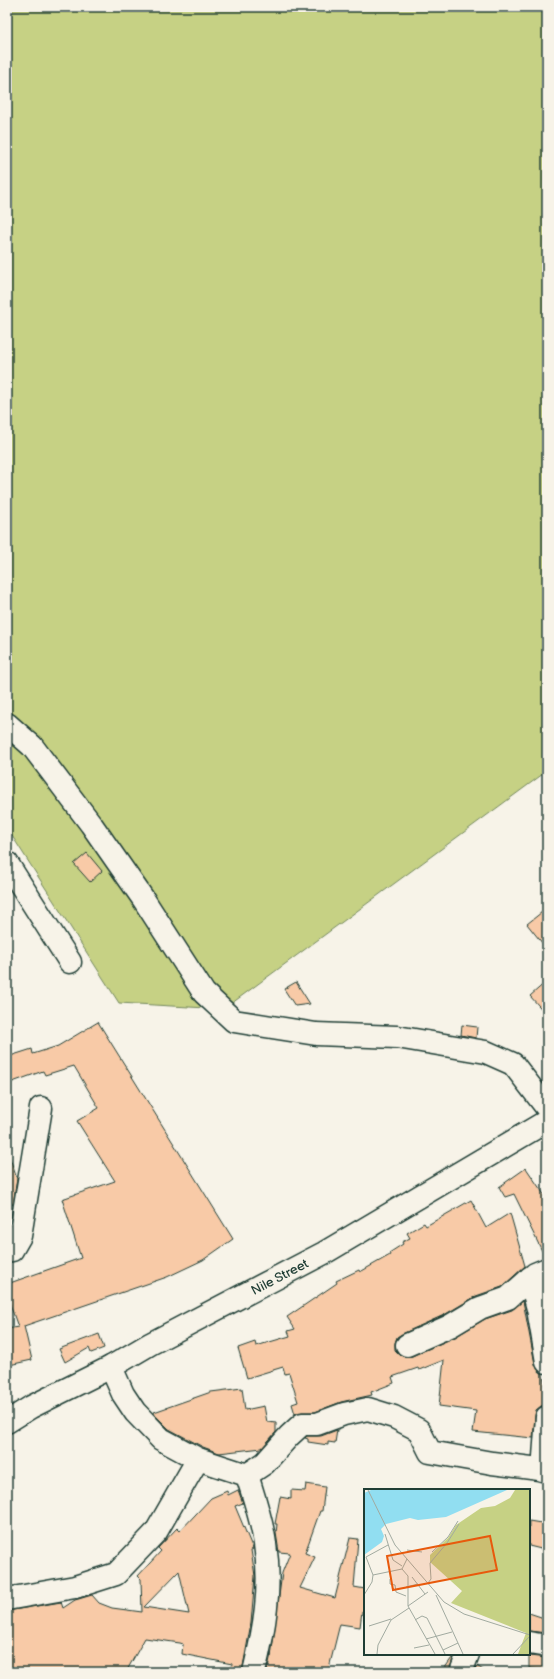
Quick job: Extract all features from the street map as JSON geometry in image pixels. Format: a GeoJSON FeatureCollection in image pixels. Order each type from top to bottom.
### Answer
{"type":"FeatureCollection","features":[{"type":"Feature","properties":{"kind":"street"},"geometry":{"type":"LineString","coordinates":[[7,724],[32,746],[91,824],[144,900],[204,993],[234,1021],[316,1034],[397,1037],[486,1052],[514,1064],[547,1108]]}},
{"type":"Feature","properties":{"kind":"street"},"geometry":{"type":"LineString","coordinates":[[7,863],[70,962]]}},
{"type":"Feature","properties":{"kind":"street"},"geometry":{"type":"LineString","coordinates":[[7,1251],[12,1250],[20,1236],[41,1108]]}},
{"type":"Feature","properties":{"kind":"street","name":"Nile Street"},"geometry":{"type":"LineString","coordinates":[[7,1422],[31,1407],[324,1254],[547,1121]]}},
{"type":"Feature","properties":{"kind":"street"},"geometry":{"type":"LineString","coordinates":[[407,1345],[450,1326],[480,1308],[508,1298],[539,1273]]}},
{"type":"Feature","properties":{"kind":"street"},"geometry":{"type":"LineString","coordinates":[[539,1273],[538,1309],[547,1362]]}},
{"type":"Feature","properties":{"kind":"street"},"geometry":{"type":"LineString","coordinates":[[110,1367],[123,1394],[140,1417],[162,1439],[198,1459],[247,1475]]}},
{"type":"Feature","properties":{"kind":"street"},"geometry":{"type":"LineString","coordinates":[[247,1475],[265,1463],[302,1424],[317,1424],[344,1414],[368,1409],[394,1417],[418,1430],[430,1452],[545,1470],[547,1417]]}},
{"type":"Feature","properties":{"kind":"street"},"geometry":{"type":"LineString","coordinates":[[7,1599],[75,1587],[116,1574],[156,1532],[198,1459]]}},
{"type":"Feature","properties":{"kind":"street"},"geometry":{"type":"LineString","coordinates":[[247,1475],[266,1544],[268,1581],[263,1634],[254,1672]]}},
{"type":"Feature","properties":{"kind":"street"},"geometry":{"type":"LineString","coordinates":[[530,1643],[547,1646]]}},
{"type":"Feature","properties":{"kind":"street"},"geometry":{"type":"LineString","coordinates":[[461,1672],[468,1655]]}},
{"type":"Feature","properties":{"kind":"green space"},"geometry":{"type":"Polygon","coordinates":[[[7,7],[547,7],[547,771],[224,1009],[119,1003],[7,828],[7,7]]]}},
{"type":"Feature","properties":{"kind":"building"},"geometry":{"type":"Polygon","coordinates":[[[87,853],[102,871],[90,882],[74,864],[87,853]]]}},
{"type":"Feature","properties":{"kind":"building"},"geometry":{"type":"Polygon","coordinates":[[[547,908],[547,949],[527,924],[547,908]]]}},
{"type":"Feature","properties":{"kind":"building"},"geometry":{"type":"Polygon","coordinates":[[[547,981],[547,1015],[530,996],[547,981]]]}},
{"type":"Feature","properties":{"kind":"building"},"geometry":{"type":"Polygon","coordinates":[[[296,982],[310,1004],[295,1006],[284,989],[296,982]]]}},
{"type":"Feature","properties":{"kind":"building"},"geometry":{"type":"Polygon","coordinates":[[[98,1022],[233,1239],[203,1260],[167,1277],[24,1326],[32,1360],[9,1365],[7,1354],[7,1329],[18,1327],[7,1296],[7,1284],[81,1258],[62,1199],[115,1181],[77,1121],[99,1108],[74,1066],[45,1075],[43,1071],[7,1084],[7,1057],[32,1049],[33,1054],[58,1046],[98,1022]]]}},
{"type":"Feature","properties":{"kind":"building"},"geometry":{"type":"Polygon","coordinates":[[[462,1025],[477,1027],[476,1038],[461,1035],[462,1025]]]}},
{"type":"Feature","properties":{"kind":"building"},"geometry":{"type":"Polygon","coordinates":[[[7,1158],[10,1158],[17,1179],[13,1204],[7,1206],[7,1158]]]}},
{"type":"Feature","properties":{"kind":"building"},"geometry":{"type":"Polygon","coordinates":[[[526,1168],[547,1199],[547,1257],[545,1257],[514,1194],[505,1197],[499,1187],[526,1168]]]}},
{"type":"Feature","properties":{"kind":"building"},"geometry":{"type":"Polygon","coordinates":[[[471,1200],[486,1228],[510,1213],[525,1266],[502,1287],[476,1296],[444,1315],[397,1337],[395,1350],[400,1355],[406,1357],[412,1356],[455,1337],[485,1319],[512,1310],[523,1301],[535,1364],[538,1370],[543,1374],[544,1383],[547,1383],[546,1405],[541,1406],[536,1410],[533,1438],[473,1432],[476,1411],[439,1406],[444,1360],[419,1370],[418,1368],[392,1377],[394,1383],[371,1392],[372,1395],[341,1402],[315,1412],[302,1412],[295,1414],[292,1404],[298,1402],[289,1373],[285,1374],[283,1367],[247,1378],[238,1348],[255,1342],[256,1346],[290,1336],[288,1331],[295,1329],[287,1317],[337,1283],[336,1281],[359,1270],[360,1272],[390,1255],[389,1253],[403,1244],[402,1242],[410,1238],[407,1233],[424,1223],[426,1226],[471,1200]]]}},
{"type":"Feature","properties":{"kind":"building"},"geometry":{"type":"Polygon","coordinates":[[[99,1334],[104,1348],[91,1353],[89,1348],[65,1362],[59,1349],[99,1334]]]}},
{"type":"Feature","properties":{"kind":"building"},"geometry":{"type":"Polygon","coordinates":[[[242,1388],[245,1410],[264,1406],[267,1422],[276,1423],[276,1432],[262,1448],[219,1453],[203,1447],[169,1429],[155,1415],[154,1412],[211,1392],[242,1388]]]}},
{"type":"Feature","properties":{"kind":"building"},"geometry":{"type":"Polygon","coordinates":[[[337,1430],[335,1443],[328,1442],[328,1445],[308,1442],[308,1439],[305,1438],[307,1436],[321,1436],[337,1430]]]}},
{"type":"Feature","properties":{"kind":"building"},"geometry":{"type":"Polygon","coordinates":[[[306,1484],[325,1487],[322,1511],[320,1511],[305,1553],[315,1557],[300,1588],[335,1598],[350,1538],[358,1539],[354,1587],[364,1589],[364,1612],[362,1611],[360,1627],[340,1624],[328,1672],[267,1672],[271,1654],[271,1657],[282,1573],[290,1553],[279,1552],[276,1533],[277,1524],[275,1524],[280,1497],[291,1499],[291,1490],[305,1491],[306,1484]]]}},
{"type":"Feature","properties":{"kind":"building"},"geometry":{"type":"Polygon","coordinates":[[[238,1490],[243,1503],[235,1506],[253,1549],[251,1550],[255,1576],[251,1623],[242,1672],[230,1672],[232,1664],[182,1654],[183,1644],[145,1638],[126,1672],[7,1672],[7,1611],[61,1602],[63,1608],[75,1600],[92,1595],[99,1603],[112,1608],[142,1612],[141,1579],[138,1576],[161,1551],[158,1548],[177,1528],[180,1531],[211,1498],[227,1491],[228,1495],[238,1490]],[[179,1571],[144,1607],[189,1614],[179,1571]]]}},
{"type":"Feature","properties":{"kind":"building"},"geometry":{"type":"Polygon","coordinates":[[[530,1521],[547,1524],[547,1541],[545,1550],[530,1546],[530,1521]]]}},
{"type":"Feature","properties":{"kind":"building"},"geometry":{"type":"Polygon","coordinates":[[[530,1613],[547,1619],[547,1633],[530,1631],[530,1613]]]}},
{"type":"Feature","properties":{"kind":"building"},"geometry":{"type":"Polygon","coordinates":[[[454,1655],[449,1672],[442,1672],[454,1655]]]}},
{"type":"Feature","properties":{"kind":"building"},"geometry":{"type":"Polygon","coordinates":[[[529,1656],[547,1658],[547,1671],[529,1668],[529,1656]]]}},
{"type":"Feature","properties":{"kind":"building"},"geometry":{"type":"Polygon","coordinates":[[[477,1666],[486,1672],[474,1672],[477,1666]]]}}]}
